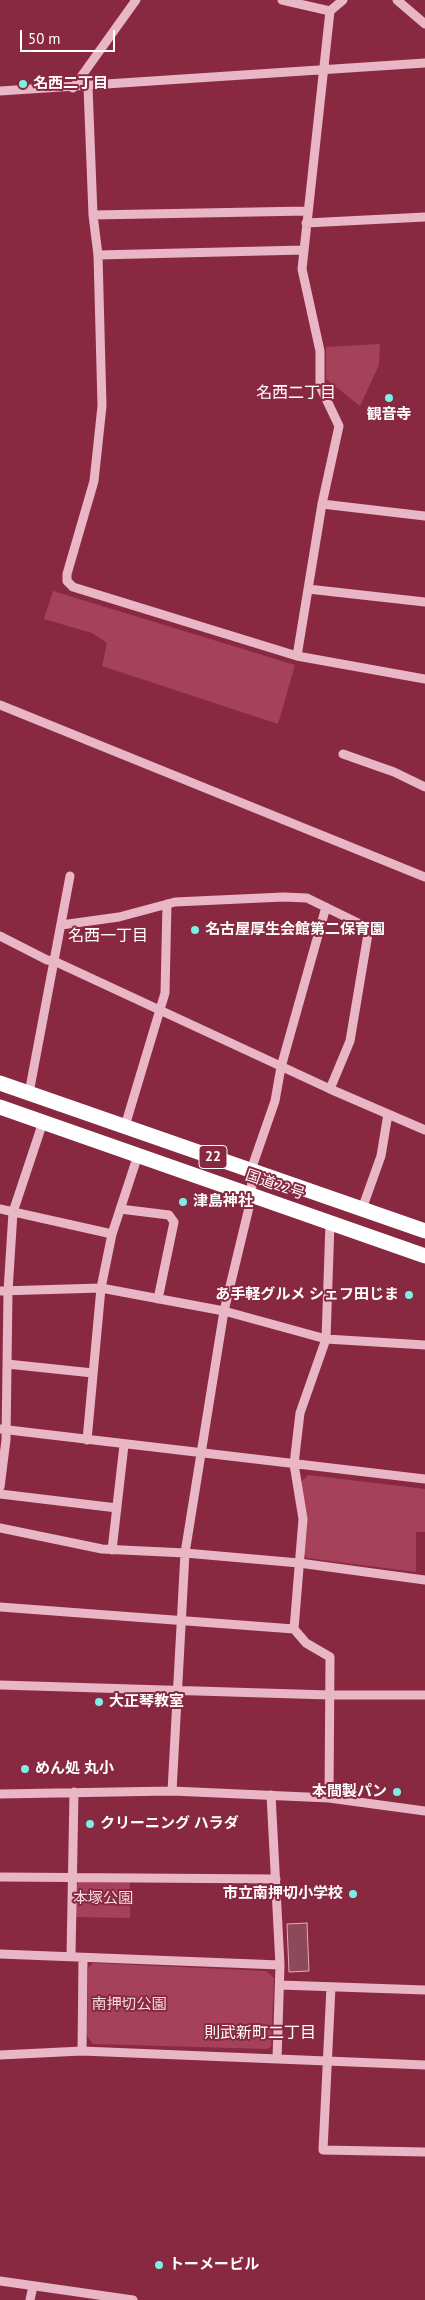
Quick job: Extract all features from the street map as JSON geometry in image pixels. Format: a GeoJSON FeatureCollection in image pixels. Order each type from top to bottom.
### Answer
{"type":"FeatureCollection","features":[{"type":"Feature","properties":{"kind":"highway","name":"国道22号"},"geometry":{"type":"LineString","coordinates":[[0,1083],[425,1231]]}},
{"type":"Feature","properties":{"kind":"highway","name":"国道22号"},"geometry":{"type":"LineString","coordinates":[[0,1107],[425,1256]]}},
{"type":"Feature","properties":{"kind":"street"},"geometry":{"type":"LineString","coordinates":[[73,88],[136,0]]}},
{"type":"Feature","properties":{"kind":"street"},"geometry":{"type":"LineString","coordinates":[[282,0],[330,11]]}},
{"type":"Feature","properties":{"kind":"street"},"geometry":{"type":"LineString","coordinates":[[297,656],[322,504],[339,426],[320,386],[320,351],[302,269],[330,11],[343,0]]}},
{"type":"Feature","properties":{"kind":"street"},"geometry":{"type":"LineString","coordinates":[[397,0],[425,24]]}},
{"type":"Feature","properties":{"kind":"street"},"geometry":{"type":"LineString","coordinates":[[0,92],[322,72],[425,63]]}},
{"type":"Feature","properties":{"kind":"street"},"geometry":{"type":"LineString","coordinates":[[88,87],[93,215],[98,255],[101,425],[94,481],[67,574],[67,581],[73,587],[297,656],[425,679]]}},
{"type":"Feature","properties":{"kind":"street"},"geometry":{"type":"LineString","coordinates":[[93,215],[308,211]]}},
{"type":"Feature","properties":{"kind":"street"},"geometry":{"type":"LineString","coordinates":[[306,223],[425,217]]}},
{"type":"Feature","properties":{"kind":"street"},"geometry":{"type":"LineString","coordinates":[[98,255],[304,250]]}},
{"type":"Feature","properties":{"kind":"street"},"geometry":{"type":"LineString","coordinates":[[322,504],[425,516]]}},
{"type":"Feature","properties":{"kind":"street"},"geometry":{"type":"LineString","coordinates":[[308,589],[425,602]]}},
{"type":"Feature","properties":{"kind":"street"},"geometry":{"type":"LineString","coordinates":[[0,705],[425,877]]}},
{"type":"Feature","properties":{"kind":"street"},"geometry":{"type":"LineString","coordinates":[[343,754],[394,772],[425,786]]}},
{"type":"Feature","properties":{"kind":"street"},"geometry":{"type":"LineString","coordinates":[[29,1092],[70,876]]}},
{"type":"Feature","properties":{"kind":"street"},"geometry":{"type":"LineString","coordinates":[[61,924],[119,917],[167,904],[283,897],[307,898],[360,924],[368,934],[350,1041],[330,1089]]}},
{"type":"Feature","properties":{"kind":"street"},"geometry":{"type":"LineString","coordinates":[[124,1126],[161,1011],[166,978],[167,904]]}},
{"type":"Feature","properties":{"kind":"street"},"geometry":{"type":"LineString","coordinates":[[172,1791],[186,1553],[224,1311],[252,1195],[251,1170],[275,1102],[281,1067],[326,907]]}},
{"type":"Feature","properties":{"kind":"street"},"geometry":{"type":"LineString","coordinates":[[0,936],[47,960],[54,961],[281,1067],[425,1130]]}},
{"type":"Feature","properties":{"kind":"street"},"geometry":{"type":"LineString","coordinates":[[362,1209],[381,1156],[388,1114]]}},
{"type":"Feature","properties":{"kind":"street"},"geometry":{"type":"LineString","coordinates":[[0,1487],[7,1364],[4,1291],[13,1212],[43,1122]]}},
{"type":"Feature","properties":{"kind":"street"},"geometry":{"type":"LineString","coordinates":[[87,1440],[101,1288],[112,1234],[138,1155]]}},
{"type":"Feature","properties":{"kind":"street"},"geometry":{"type":"LineString","coordinates":[[0,1209],[112,1234]]}},
{"type":"Feature","properties":{"kind":"street"},"geometry":{"type":"LineString","coordinates":[[120,1209],[169,1215],[174,1222],[158,1299]]}},
{"type":"Feature","properties":{"kind":"street"},"geometry":{"type":"LineString","coordinates":[[329,1798],[330,1657],[306,1643],[294,1629],[303,1519],[294,1464],[300,1413],[326,1339],[330,1223]]}},
{"type":"Feature","properties":{"kind":"street"},"geometry":{"type":"LineString","coordinates":[[4,1291],[101,1288],[224,1311],[326,1339],[425,1345]]}},
{"type":"Feature","properties":{"kind":"street"},"geometry":{"type":"LineString","coordinates":[[7,1364],[93,1373]]}},
{"type":"Feature","properties":{"kind":"street"},"geometry":{"type":"LineString","coordinates":[[3,1429],[124,1445],[425,1479]]}},
{"type":"Feature","properties":{"kind":"street"},"geometry":{"type":"LineString","coordinates":[[112,1550],[124,1445]]}},
{"type":"Feature","properties":{"kind":"street"},"geometry":{"type":"LineString","coordinates":[[0,1494],[117,1508]]}},
{"type":"Feature","properties":{"kind":"street"},"geometry":{"type":"LineString","coordinates":[[0,1528],[112,1550],[186,1553],[299,1563],[425,1580]]}},
{"type":"Feature","properties":{"kind":"street"},"geometry":{"type":"LineString","coordinates":[[0,1607],[294,1629]]}},
{"type":"Feature","properties":{"kind":"street"},"geometry":{"type":"LineString","coordinates":[[0,1685],[329,1695],[425,1695]]}},
{"type":"Feature","properties":{"kind":"street"},"geometry":{"type":"LineString","coordinates":[[0,1794],[172,1791],[329,1798],[425,1811]]}},
{"type":"Feature","properties":{"kind":"street"},"geometry":{"type":"LineString","coordinates":[[71,1956],[74,1878],[74,1792]]}},
{"type":"Feature","properties":{"kind":"street"},"geometry":{"type":"LineString","coordinates":[[271,1795],[280,1965],[278,2059]]}},
{"type":"Feature","properties":{"kind":"street"},"geometry":{"type":"LineString","coordinates":[[0,1877],[276,1880]]}},
{"type":"Feature","properties":{"kind":"street"},"geometry":{"type":"LineString","coordinates":[[0,1954],[280,1965]]}},
{"type":"Feature","properties":{"kind":"street"},"geometry":{"type":"LineString","coordinates":[[82,2051],[83,1958]]}},
{"type":"Feature","properties":{"kind":"street"},"geometry":{"type":"LineString","coordinates":[[280,1985],[425,1990]]}},
{"type":"Feature","properties":{"kind":"street"},"geometry":{"type":"LineString","coordinates":[[331,1988],[323,2150],[425,2152]]}},
{"type":"Feature","properties":{"kind":"street"},"geometry":{"type":"LineString","coordinates":[[0,2056],[82,2051],[425,2065]]}},
{"type":"Feature","properties":{"kind":"street"},"geometry":{"type":"LineString","coordinates":[[0,2282],[133,2300]]}},
{"type":"Feature","properties":{"kind":"street"},"geometry":{"type":"LineString","coordinates":[[30,2300],[33,2286]]}},
{"type":"Feature","properties":{"kind":"green space"},"geometry":{"type":"Polygon","coordinates":[[[380,344],[379,365],[360,406],[326,379],[326,347],[380,344]]]}},
{"type":"Feature","properties":{"kind":"green space"},"geometry":{"type":"Polygon","coordinates":[[[53,591],[295,665],[278,724],[102,666],[107,643],[92,633],[44,619],[53,591]]]}},
{"type":"Feature","properties":{"kind":"green space"},"geometry":{"type":"Polygon","coordinates":[[[308,1475],[425,1489],[425,1532],[416,1532],[416,1572],[307,1558],[304,1554],[300,1483],[308,1475]]]}},
{"type":"Feature","properties":{"kind":"green space","name":"本塚公園"},"geometry":{"type":"Polygon","coordinates":[[[80,1881],[130,1882],[130,1918],[75,1917],[76,1885],[80,1881]]]}},
{"type":"Feature","properties":{"kind":"green space","name":"南押切公園"},"geometry":{"type":"Polygon","coordinates":[[[93,1963],[266,1971],[274,1978],[271,2046],[268,2049],[93,2044],[87,2036],[88,1968],[93,1963]]]}},
{"type":"Feature","properties":{"kind":"shaded area"},"geometry":{"type":"Polygon","coordinates":[[[307,1923],[309,1971],[289,1972],[287,1924],[307,1923]]]}},
{"type":"Feature","properties":{"kind":"place","name":"名西二丁目"},"geometry":{"type":"Point","coordinates":[23,84]}},
{"type":"Feature","properties":{"kind":"place","name":"観音寺"},"geometry":{"type":"Point","coordinates":[389,398]}},
{"type":"Feature","properties":{"kind":"place","name":"名古屋厚生会館第二保育園"},"geometry":{"type":"Point","coordinates":[195,930]}},
{"type":"Feature","properties":{"kind":"place","name":"津島神社"},"geometry":{"type":"Point","coordinates":[183,1202]}},
{"type":"Feature","properties":{"kind":"place","name":"あ手軽グルメ シェフ田じま"},"geometry":{"type":"Point","coordinates":[409,1295]}},
{"type":"Feature","properties":{"kind":"place","name":"大正琴教室"},"geometry":{"type":"Point","coordinates":[99,1702]}},
{"type":"Feature","properties":{"kind":"place","name":"めん処 丸小"},"geometry":{"type":"Point","coordinates":[25,1769]}},
{"type":"Feature","properties":{"kind":"place","name":"本間製パン"},"geometry":{"type":"Point","coordinates":[397,1792]}},
{"type":"Feature","properties":{"kind":"place","name":"クリーニング ハラダ"},"geometry":{"type":"Point","coordinates":[90,1824]}},
{"type":"Feature","properties":{"kind":"place","name":"市立南押切小学校"},"geometry":{"type":"Point","coordinates":[353,1894]}},
{"type":"Feature","properties":{"kind":"place","name":"トーメービル"},"geometry":{"type":"Point","coordinates":[159,2265]}},
{"type":"Feature","properties":{"kind":"district","name":"名西二丁目"},"geometry":{"type":"Point","coordinates":[296,393]}},
{"type":"Feature","properties":{"kind":"district","name":"名西一丁目"},"geometry":{"type":"Point","coordinates":[108,936]}},
{"type":"Feature","properties":{"kind":"district","name":"則武新町二丁目"},"geometry":{"type":"Point","coordinates":[260,2033]}}]}
